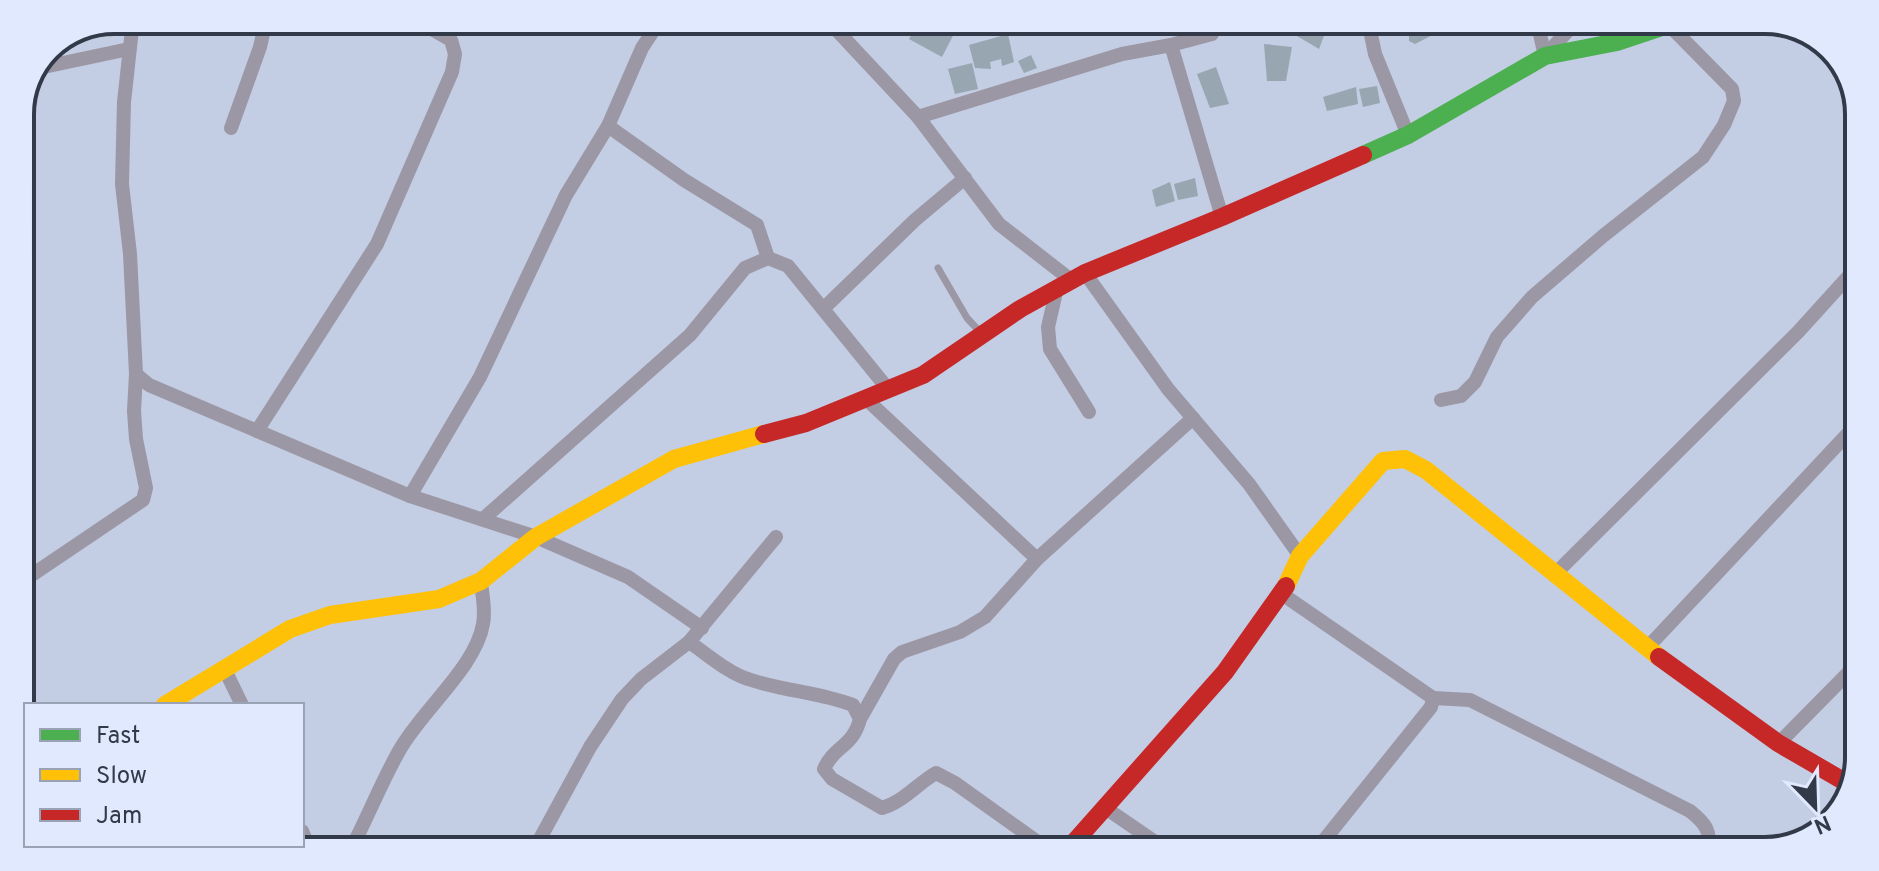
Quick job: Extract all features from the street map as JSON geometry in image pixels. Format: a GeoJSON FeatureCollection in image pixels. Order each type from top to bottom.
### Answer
{"type":"FeatureCollection","features":[{"type":"Feature","properties":{"kind":"street"},"geometry":{"type":"LineString","coordinates":[[34,574],[143,500],[146,488],[136,439],[130,254],[122,184],[124,102],[131,34]]}},
{"type":"Feature","properties":{"kind":"street"},"geometry":{"type":"LineString","coordinates":[[231,128],[263,34]]}},
{"type":"Feature","properties":{"kind":"street"},"geometry":{"type":"LineString","coordinates":[[257,431],[377,244],[452,72],[455,54],[451,40],[440,34]]}},
{"type":"Feature","properties":{"kind":"street"},"geometry":{"type":"LineString","coordinates":[[410,496],[480,377],[566,195],[608,126],[651,34]]}},
{"type":"Feature","properties":{"kind":"street"},"geometry":{"type":"LineString","coordinates":[[840,34],[918,117],[999,224],[1071,280],[1168,389],[1249,484],[1300,556]]}},
{"type":"Feature","properties":{"kind":"street"},"geometry":{"type":"LineString","coordinates":[[918,117],[1122,54],[1212,34]]}},
{"type":"Feature","properties":{"kind":"street"},"geometry":{"type":"LineString","coordinates":[[1371,34],[1375,54],[1408,135]]}},
{"type":"Feature","properties":{"kind":"street"},"geometry":{"type":"LineString","coordinates":[[1540,34],[1545,56]]}},
{"type":"Feature","properties":{"kind":"street"},"geometry":{"type":"LineString","coordinates":[[168,703],[290,629],[330,615],[439,599],[481,581],[536,537],[674,459],[806,423],[923,375],[982,334],[1071,280],[1408,135],[1545,56],[1565,34]]}},
{"type":"Feature","properties":{"kind":"street"},"geometry":{"type":"LineString","coordinates":[[1545,56],[1617,42],[1641,34]]}},
{"type":"Feature","properties":{"kind":"street"},"geometry":{"type":"LineString","coordinates":[[1441,400],[1461,396],[1475,382],[1497,337],[1532,297],[1703,157],[1724,125],[1734,101],[1732,89],[1678,34]]}},
{"type":"Feature","properties":{"kind":"street"},"geometry":{"type":"LineString","coordinates":[[1171,45],[1222,217]]}},
{"type":"Feature","properties":{"kind":"street"},"geometry":{"type":"LineString","coordinates":[[52,65],[129,49]]}},
{"type":"Feature","properties":{"kind":"street"},"geometry":{"type":"LineString","coordinates":[[608,126],[684,180],[757,225],[768,258]]}},
{"type":"Feature","properties":{"kind":"street"},"geometry":{"type":"LineString","coordinates":[[823,309],[915,220],[965,178]]}},
{"type":"Feature","properties":{"kind":"street"},"geometry":{"type":"LineString","coordinates":[[483,519],[690,335],[745,268],[768,258],[788,266],[888,389]]}},
{"type":"Feature","properties":{"kind":"street"},"geometry":{"type":"LineString","coordinates":[[1071,280],[1048,327],[1050,349],[1089,412]]}},
{"type":"Feature","properties":{"kind":"street"},"geometry":{"type":"LineString","coordinates":[[1554,575],[1798,332],[1845,280]]}},
{"type":"Feature","properties":{"kind":"street"},"geometry":{"type":"LineString","coordinates":[[136,374],[149,385],[410,496],[536,537],[628,577],[702,628]]}},
{"type":"Feature","properties":{"kind":"street"},"geometry":{"type":"LineString","coordinates":[[865,398],[1037,559]]}},
{"type":"Feature","properties":{"kind":"street"},"geometry":{"type":"LineString","coordinates":[[1031,837],[936,773],[895,804],[882,808],[832,779],[824,769],[828,759],[856,736],[860,719],[894,659],[902,652],[974,625],[985,617],[1037,559],[1193,418]]}},
{"type":"Feature","properties":{"kind":"street"},"geometry":{"type":"LineString","coordinates":[[1647,648],[1845,437]]}},
{"type":"Feature","properties":{"kind":"street"},"geometry":{"type":"LineString","coordinates":[[1078,837],[1225,672],[1282,594],[1300,556],[1383,461],[1397,456],[1411,460],[1426,470],[1647,648],[1779,743],[1841,780]]}},
{"type":"Feature","properties":{"kind":"street"},"geometry":{"type":"LineString","coordinates":[[541,837],[590,747],[622,699],[641,679],[689,642],[776,537]]}},
{"type":"Feature","properties":{"kind":"street"},"geometry":{"type":"LineString","coordinates":[[357,837],[399,750],[425,712],[442,697],[475,646],[483,624],[481,581]]}},
{"type":"Feature","properties":{"kind":"street"},"geometry":{"type":"LineString","coordinates":[[1282,594],[1428,691],[1433,698],[1431,707],[1327,837]]}},
{"type":"Feature","properties":{"kind":"street"},"geometry":{"type":"LineString","coordinates":[[689,642],[744,678],[774,687],[827,695],[853,705],[860,719]]}},
{"type":"Feature","properties":{"kind":"street"},"geometry":{"type":"LineString","coordinates":[[224,668],[241,703]]}},
{"type":"Feature","properties":{"kind":"street"},"geometry":{"type":"LineString","coordinates":[[1779,743],[1845,676]]}},
{"type":"Feature","properties":{"kind":"street"},"geometry":{"type":"LineString","coordinates":[[1433,698],[1470,700],[1690,811],[1705,823],[1710,837]]}},
{"type":"Feature","properties":{"kind":"street"},"geometry":{"type":"LineString","coordinates":[[1104,807],[1148,837]]}},
{"type":"Feature","properties":{"kind":"lane"},"geometry":{"type":"LineString","coordinates":[[938,268],[967,318],[982,334]]}},
{"type":"Feature","properties":{"kind":"building"},"geometry":{"type":"Polygon","coordinates":[[[912,34],[954,34],[942,57],[909,39],[912,34]]]}},
{"type":"Feature","properties":{"kind":"building"},"geometry":{"type":"Polygon","coordinates":[[[1008,34],[1014,62],[1002,66],[1001,59],[990,62],[991,69],[975,68],[969,45],[1008,34]]]}},
{"type":"Feature","properties":{"kind":"building"},"geometry":{"type":"Polygon","coordinates":[[[1294,34],[1325,34],[1319,49],[1294,34]]]}},
{"type":"Feature","properties":{"kind":"building"},"geometry":{"type":"Polygon","coordinates":[[[1409,34],[1434,34],[1415,44],[1409,41],[1409,34]]]}},
{"type":"Feature","properties":{"kind":"building"},"geometry":{"type":"Polygon","coordinates":[[[1264,44],[1292,47],[1286,81],[1267,81],[1264,44]]]}},
{"type":"Feature","properties":{"kind":"building"},"geometry":{"type":"Polygon","coordinates":[[[1031,55],[1037,68],[1024,73],[1018,61],[1031,55]]]}},
{"type":"Feature","properties":{"kind":"building"},"geometry":{"type":"Polygon","coordinates":[[[972,63],[978,89],[955,94],[948,69],[972,63]]]}},
{"type":"Feature","properties":{"kind":"building"},"geometry":{"type":"Polygon","coordinates":[[[1216,67],[1229,104],[1210,108],[1197,74],[1216,67]]]}},
{"type":"Feature","properties":{"kind":"building"},"geometry":{"type":"Polygon","coordinates":[[[1377,86],[1380,103],[1363,107],[1359,89],[1377,86]]]}},
{"type":"Feature","properties":{"kind":"building"},"geometry":{"type":"Polygon","coordinates":[[[1356,87],[1358,104],[1327,111],[1323,97],[1356,87]]]}},
{"type":"Feature","properties":{"kind":"building"},"geometry":{"type":"Polygon","coordinates":[[[1195,178],[1198,196],[1178,200],[1174,184],[1195,178]]]}},
{"type":"Feature","properties":{"kind":"building"},"geometry":{"type":"Polygon","coordinates":[[[1170,182],[1175,201],[1156,207],[1152,190],[1170,182]]]}},
{"type":"Feature","properties":{"kind":"traffic: fast"},"geometry":{"type":"LineString","coordinates":[[1363,155],[1408,135],[1545,56],[1617,42],[1641,34]]}},
{"type":"Feature","properties":{"kind":"traffic: slow"},"geometry":{"type":"LineString","coordinates":[[168,703],[290,629],[330,615],[439,599],[481,581],[536,537],[674,459],[764,434]]}},
{"type":"Feature","properties":{"kind":"traffic: slow"},"geometry":{"type":"LineString","coordinates":[[1286,586],[1300,556],[1383,461],[1405,459],[1426,470],[1659,657]]}},
{"type":"Feature","properties":{"kind":"traffic: jam"},"geometry":{"type":"LineString","coordinates":[[764,434],[806,423],[923,375],[1020,309],[1085,273],[1363,155]]}},
{"type":"Feature","properties":{"kind":"traffic: jam"},"geometry":{"type":"LineString","coordinates":[[1079,837],[1225,672],[1286,586]]}},
{"type":"Feature","properties":{"kind":"traffic: jam"},"geometry":{"type":"LineString","coordinates":[[1659,657],[1778,743],[1841,780]]}}]}
